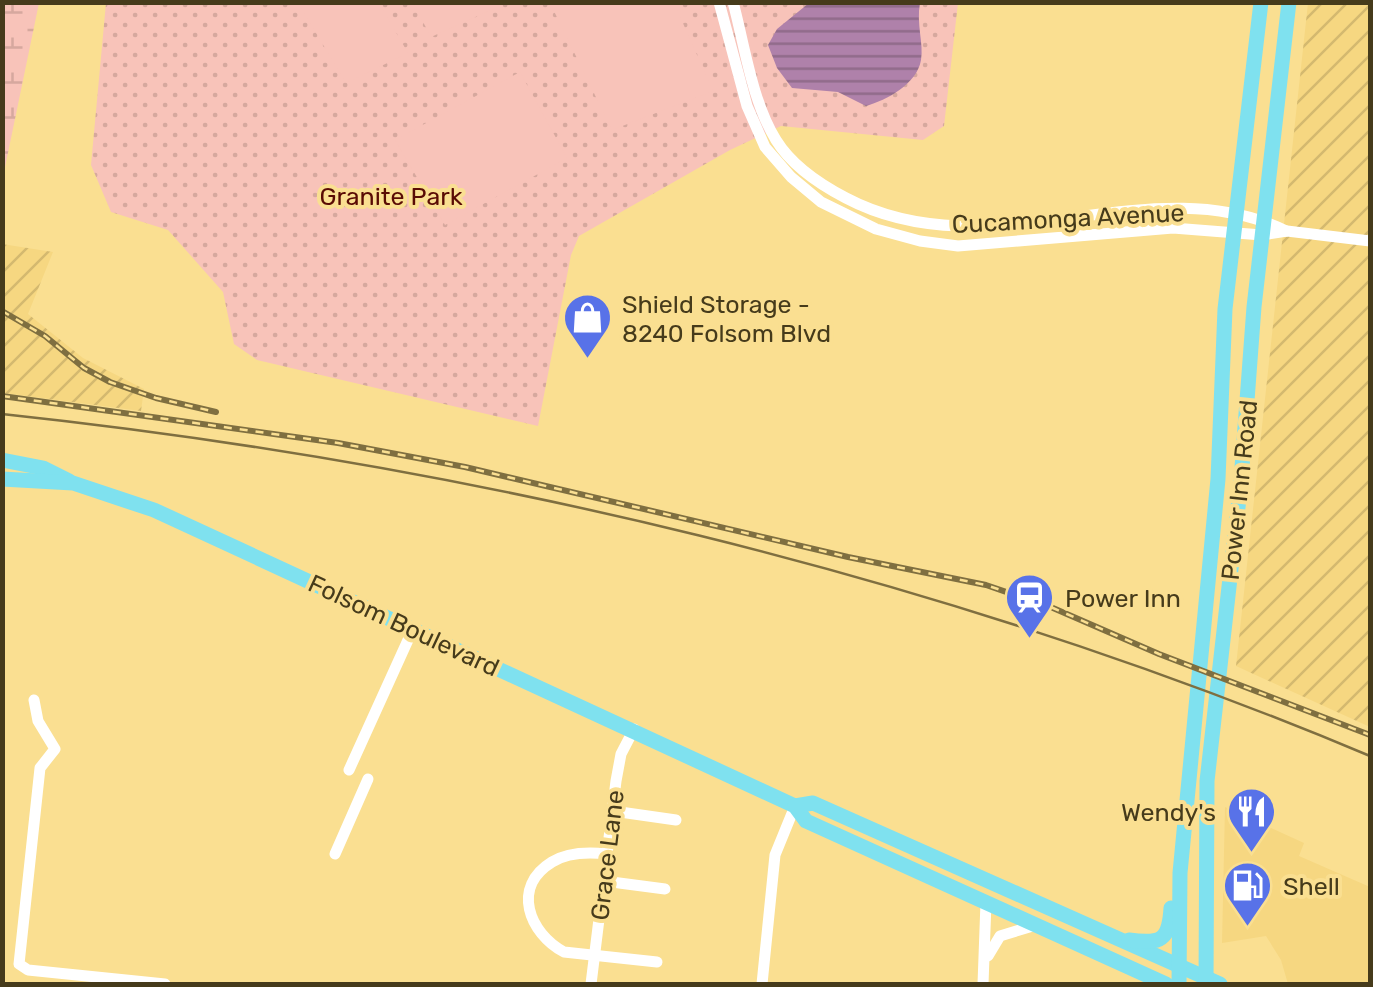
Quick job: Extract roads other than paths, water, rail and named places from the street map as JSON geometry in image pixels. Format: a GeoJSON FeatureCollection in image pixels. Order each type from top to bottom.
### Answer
{"type":"FeatureCollection","features":[{"type":"Feature","properties":{"kind":"main road","name":"Power Inn Road"},"geometry":{"type":"LineString","coordinates":[[1180,984],[1180,872],[1218,478],[1222,360],[1260,2]]}},
{"type":"Feature","properties":{"kind":"main road","name":"Power Inn Road"},"geometry":{"type":"LineString","coordinates":[[1211,982],[1208,780],[1289,2]]}},
{"type":"Feature","properties":{"kind":"main road"},"geometry":{"type":"LineString","coordinates":[[5,460],[43,468],[73,483]]}},
{"type":"Feature","properties":{"kind":"main road","name":"Folsom Boulevard"},"geometry":{"type":"LineString","coordinates":[[2,479],[73,483],[154,510],[634,729],[795,806],[806,821],[1166,984]]}},
{"type":"Feature","properties":{"kind":"main road","name":"Folsom Boulevard"},"geometry":{"type":"LineString","coordinates":[[795,806],[813,803],[1211,982]]}},
{"type":"Feature","properties":{"kind":"main road"},"geometry":{"type":"LineString","coordinates":[[1115,938],[1147,942],[1164,936],[1170,926],[1172,879],[1180,872]]}},
{"type":"Feature","properties":{"kind":"street","name":"Cucamonga Avenue"},"geometry":{"type":"LineString","coordinates":[[720,2],[747,106],[765,147],[791,177],[821,202],[876,230],[920,241],[970,246],[1150,228],[1234,233],[1263,228],[1370,241]]}},
{"type":"Feature","properties":{"kind":"street","name":"Cucamonga Avenue"},"geometry":{"type":"LineString","coordinates":[[733,2],[760,104],[777,142],[812,178],[853,202],[900,218],[970,228],[1150,210],[1192,210],[1236,216],[1263,228]]}},
{"type":"Feature","properties":{"kind":"street"},"geometry":{"type":"LineString","coordinates":[[350,770],[413,629]]}},
{"type":"Feature","properties":{"kind":"street"},"geometry":{"type":"LineString","coordinates":[[34,700],[38,721],[54,749],[40,768],[19,964],[28,970],[165,984]]}},
{"type":"Feature","properties":{"kind":"street","name":"Grace Lane"},"geometry":{"type":"LineString","coordinates":[[591,984],[621,754],[634,729]]}},
{"type":"Feature","properties":{"kind":"street"},"geometry":{"type":"LineString","coordinates":[[335,854],[368,778]]}},
{"type":"Feature","properties":{"kind":"street"},"geometry":{"type":"LineString","coordinates":[[762,984],[775,855],[795,806]]}},
{"type":"Feature","properties":{"kind":"street"},"geometry":{"type":"LineString","coordinates":[[613,811],[676,820]]}},
{"type":"Feature","properties":{"kind":"street"},"geometry":{"type":"LineString","coordinates":[[607,854],[577,854],[550,863],[541,871],[529,893],[527,906],[532,921],[551,944],[580,955],[658,962]]}},
{"type":"Feature","properties":{"kind":"street"},"geometry":{"type":"LineString","coordinates":[[604,882],[665,889]]}},
{"type":"Feature","properties":{"kind":"street"},"geometry":{"type":"LineString","coordinates":[[983,984],[986,902]]}},
{"type":"Feature","properties":{"kind":"street"},"geometry":{"type":"LineString","coordinates":[[983,970],[1000,936],[1036,925]]}},
{"type":"Feature","properties":{"kind":"tram line"},"geometry":{"type":"LineString","coordinates":[[2,414],[352,463],[526,496],[699,536],[870,581],[1039,633],[1206,691],[1370,756]]}},
{"type":"Feature","properties":{"kind":"railway"},"geometry":{"type":"LineString","coordinates":[[2,311],[110,382],[216,412]]}},
{"type":"Feature","properties":{"kind":"railway"},"geometry":{"type":"LineString","coordinates":[[2,396],[338,443],[465,467],[848,557],[986,585],[1370,735]]}},
{"type":"Feature","properties":{"kind":"place","name":"Shield Storage - 8240 Folsom Blvd"},"geometry":{"type":"Point","coordinates":[587,360]}},
{"type":"Feature","properties":{"kind":"place","name":"Power Inn"},"geometry":{"type":"Point","coordinates":[1030,640]}},
{"type":"Feature","properties":{"kind":"place","name":"Wendy's"},"geometry":{"type":"Point","coordinates":[1251,854]}},
{"type":"Feature","properties":{"kind":"place","name":"Shell"},"geometry":{"type":"Point","coordinates":[1248,928]}},
{"type":"Feature","properties":{"kind":"park label","name":"Granite Park"},"geometry":{"type":"Point","coordinates":[391,196]}}]}
